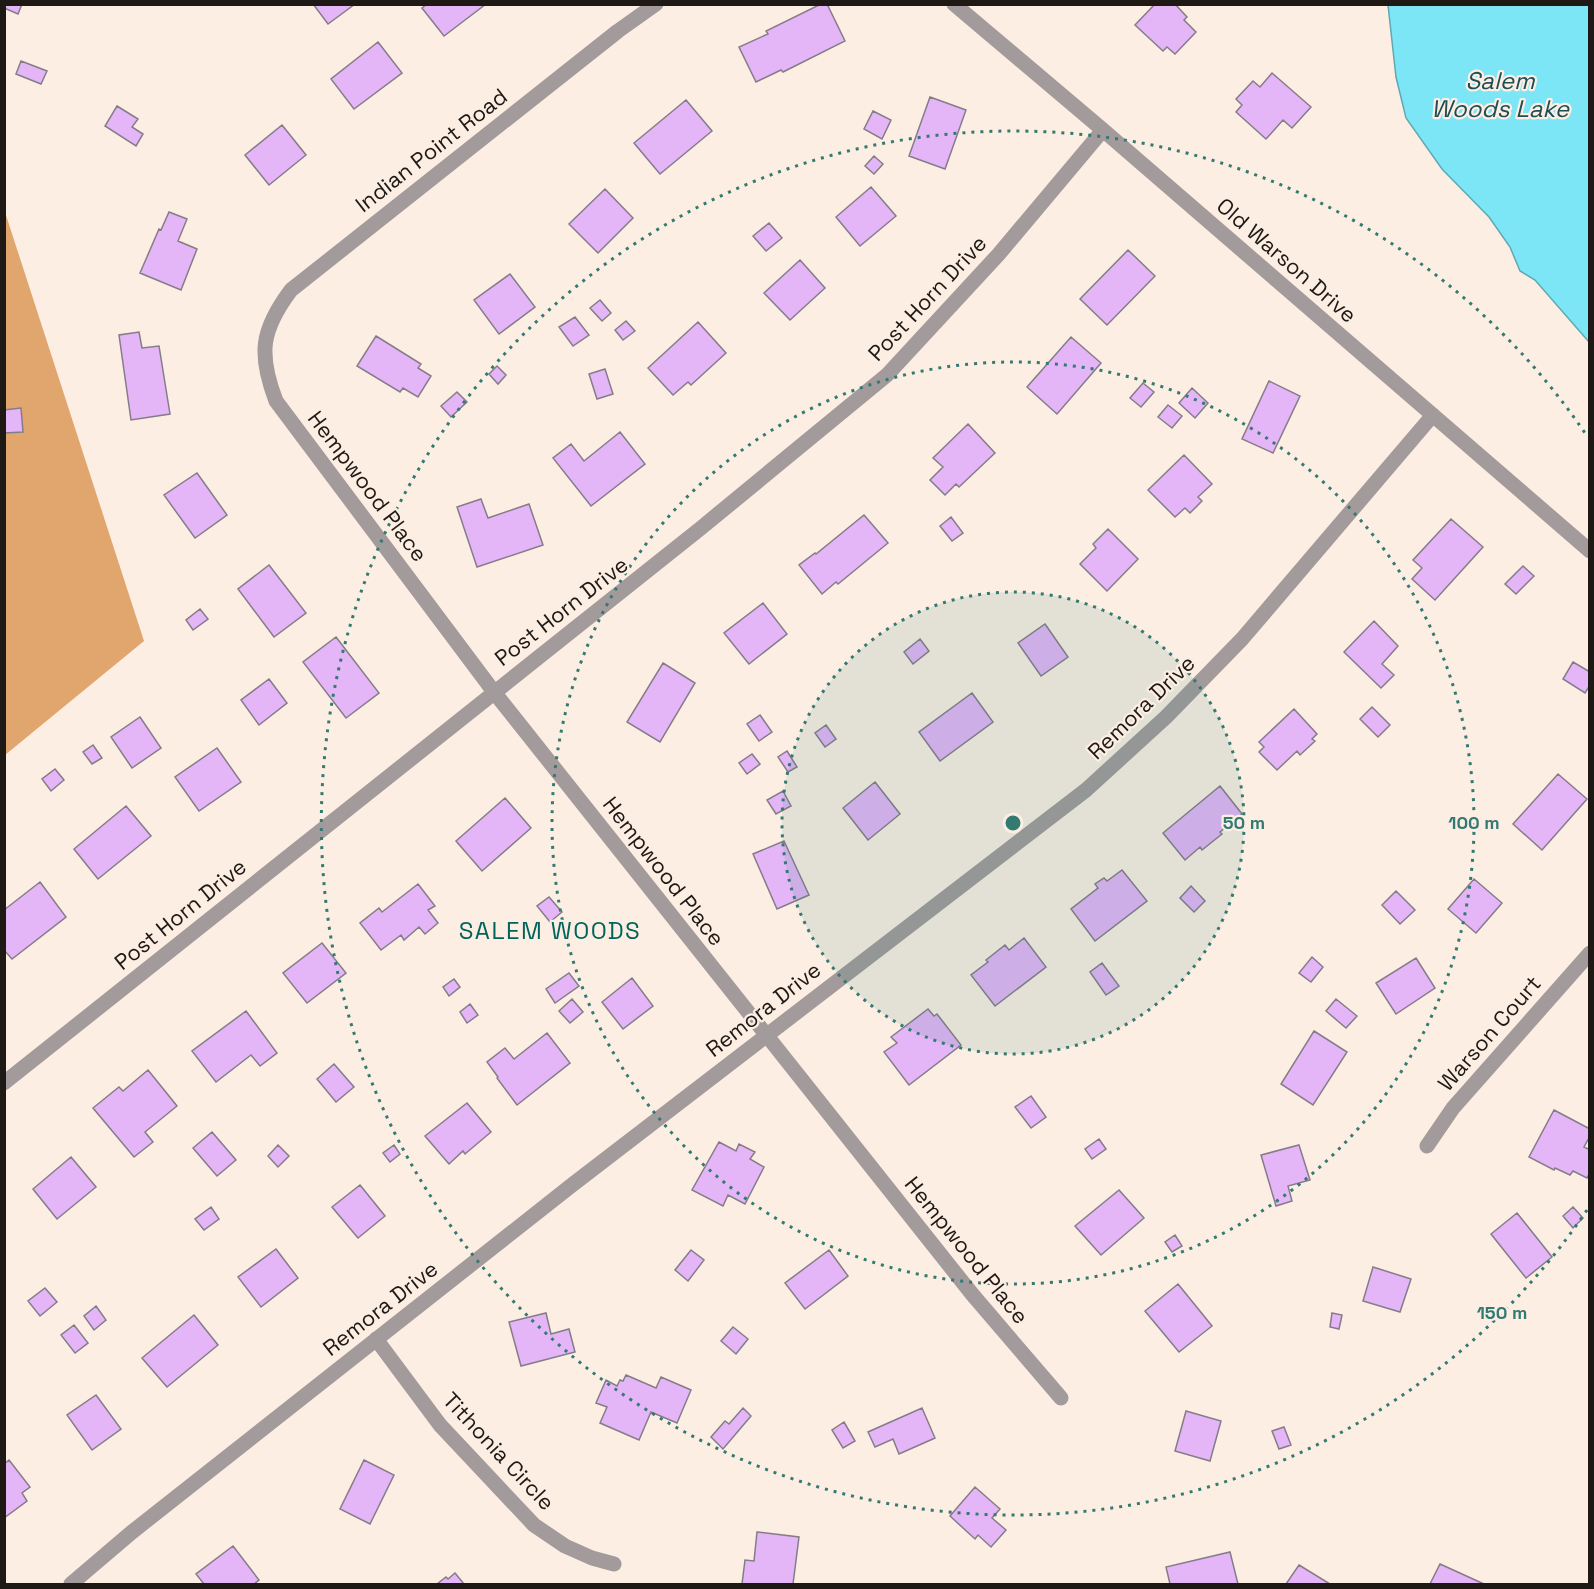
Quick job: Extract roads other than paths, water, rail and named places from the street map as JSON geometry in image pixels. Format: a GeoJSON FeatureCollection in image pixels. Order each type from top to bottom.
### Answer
{"type":"FeatureCollection","features":[{"type":"Feature","properties":{"kind":"street","name":"Indian Point Road"},"geometry":{"type":"LineString","coordinates":[[265,352],[266,335],[275,310],[291,290],[656,4]]}},
{"type":"Feature","properties":{"kind":"street","name":"Old Warson Drive"},"geometry":{"type":"LineString","coordinates":[[954,4],[1590,551]]}},
{"type":"Feature","properties":{"kind":"street","name":"Post Horn Drive"},"geometry":{"type":"LineString","coordinates":[[4,1083],[701,528],[887,375],[998,255],[1103,130]]}},
{"type":"Feature","properties":{"kind":"street","name":"Hempwood Place"},"geometry":{"type":"LineString","coordinates":[[265,352],[267,376],[276,401],[494,692],[972,1294],[1062,1398]]}},
{"type":"Feature","properties":{"kind":"street","name":"Remora Drive"},"geometry":{"type":"LineString","coordinates":[[71,1584],[132,1532],[376,1340],[765,1036],[1086,790],[1166,717],[1242,639],[1433,415]]}},
{"type":"Feature","properties":{"kind":"street","name":"Warson Court"},"geometry":{"type":"LineString","coordinates":[[1427,1146],[1453,1108],[1590,953]]}},
{"type":"Feature","properties":{"kind":"street","name":"Tithonia Circle"},"geometry":{"type":"LineString","coordinates":[[376,1340],[440,1425],[534,1525],[565,1546],[592,1558],[614,1564]]}},
{"type":"Feature","properties":{"kind":"water","name":"Salem Woods Lake"},"geometry":{"type":"Polygon","coordinates":[[[1388,5],[1589,5],[1589,342],[1535,280],[1520,271],[1510,247],[1489,217],[1442,169],[1406,118],[1396,77],[1388,5]]]}},
{"type":"Feature","properties":{"kind":"district","name":"SALEM WOODS"},"geometry":{"type":"Point","coordinates":[550,931]}}]}
